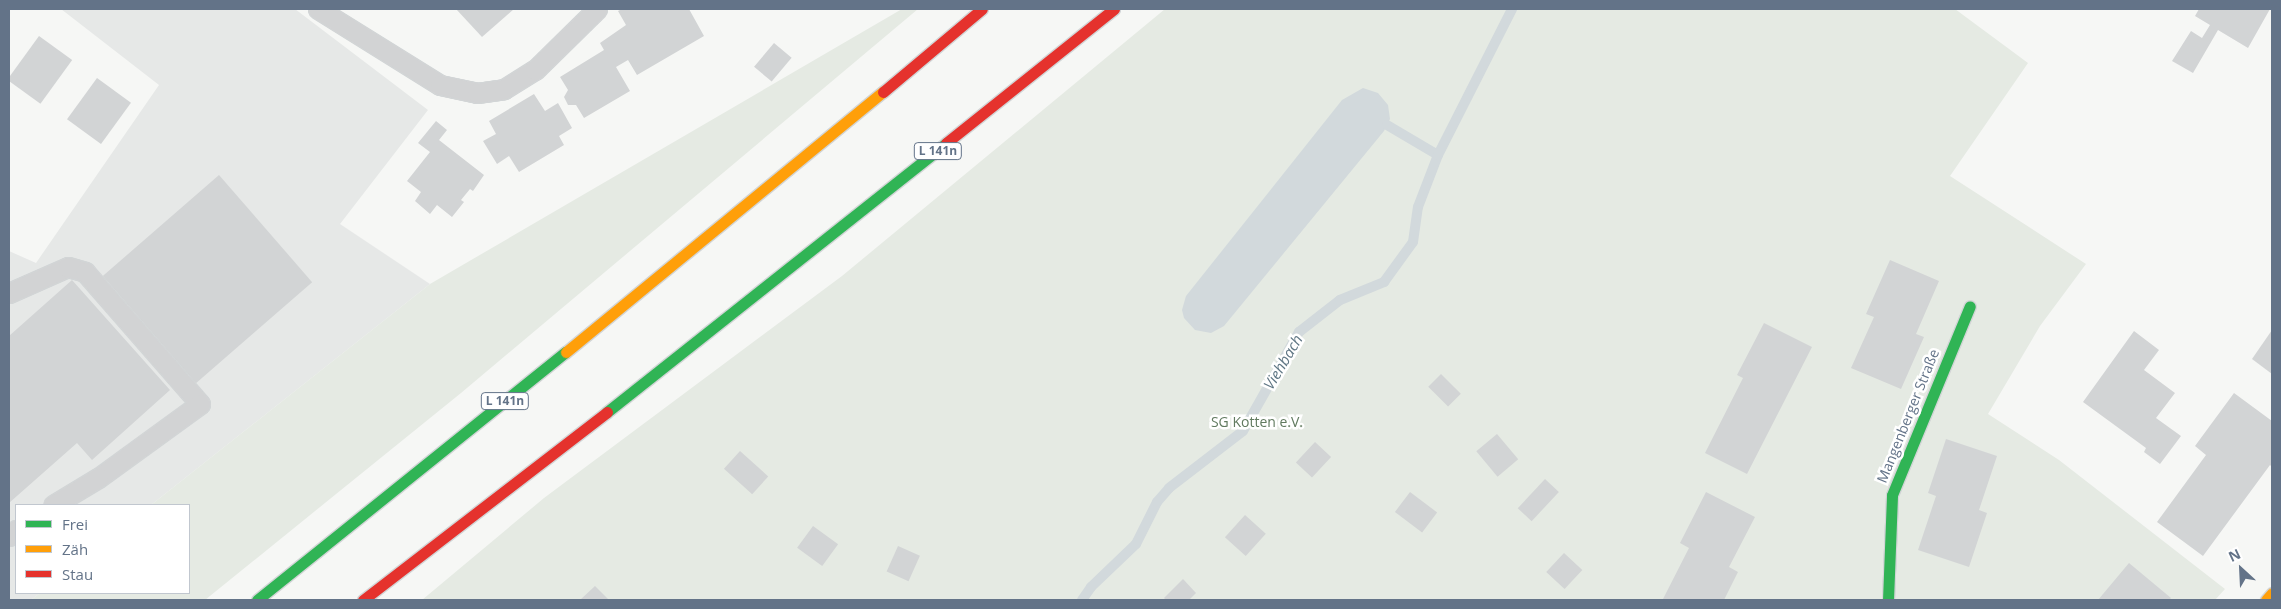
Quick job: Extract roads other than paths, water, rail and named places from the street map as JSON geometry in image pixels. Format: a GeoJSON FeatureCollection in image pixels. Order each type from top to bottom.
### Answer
{"type":"FeatureCollection","features":[{"type":"Feature","properties":{"kind":"main road","name":"L 141n"},"geometry":{"type":"LineString","coordinates":[[257,600],[753,202],[982,9]]}},
{"type":"Feature","properties":{"kind":"main road","name":"L 141n"},"geometry":{"type":"LineString","coordinates":[[363,600],[760,293],[1114,9]]}},
{"type":"Feature","properties":{"kind":"main road","name":"Mangenberger Straße"},"geometry":{"type":"LineString","coordinates":[[1888,600],[1892,495],[1970,306]]}},
{"type":"Feature","properties":{"kind":"main road"},"geometry":{"type":"LineString","coordinates":[[2266,600],[2272,593]]}},
{"type":"Feature","properties":{"kind":"lane"},"geometry":{"type":"LineString","coordinates":[[318,9],[440,86],[477,93],[504,89],[535,70],[597,9]]}},
{"type":"Feature","properties":{"kind":"lane"},"geometry":{"type":"LineString","coordinates":[[9,293],[68,267],[85,272],[200,404],[98,478],[55,504]]}},
{"type":"Feature","properties":{"kind":"waterway","name":"Viehbach"},"geometry":{"type":"LineString","coordinates":[[1082,600],[1091,587],[1136,544],[1157,502],[1169,488],[1243,431],[1299,332],[1340,300],[1384,282],[1413,242],[1418,207],[1438,155],[1512,9]]}},
{"type":"Feature","properties":{"kind":"waterway"},"geometry":{"type":"LineString","coordinates":[[1387,125],[1438,155]]}},
{"type":"Feature","properties":{"kind":"park label","name":"SG Kotten e.V."},"geometry":{"type":"Point","coordinates":[1257,422]}}]}
